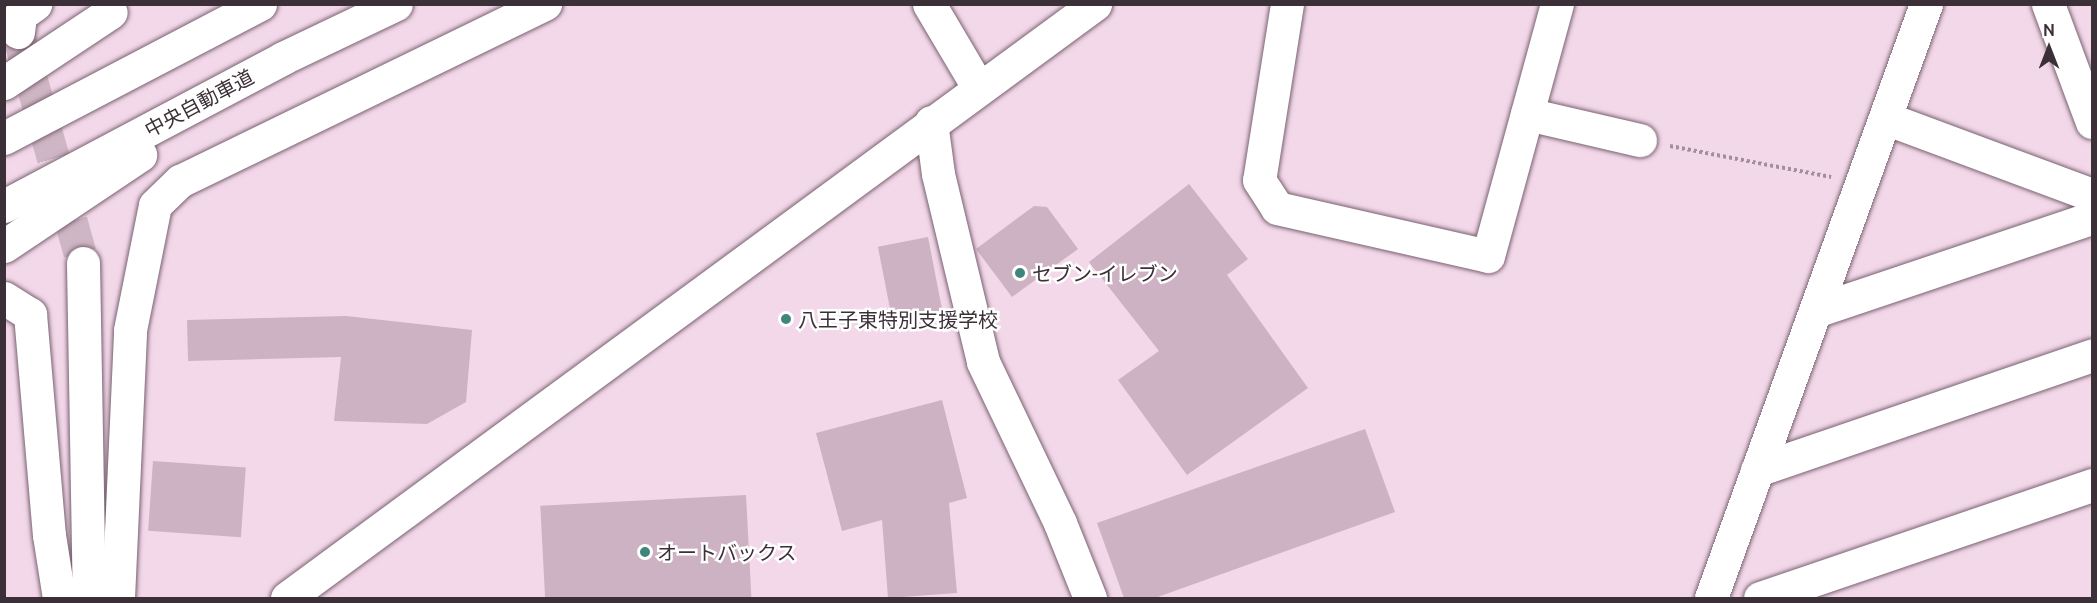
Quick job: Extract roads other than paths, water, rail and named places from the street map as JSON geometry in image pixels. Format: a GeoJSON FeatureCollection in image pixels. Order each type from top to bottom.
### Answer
{"type":"FeatureCollection","features":[{"type":"Feature","properties":{"kind":"main road"},"geometry":{"type":"LineString","coordinates":[[18,32],[20,15],[35,4]]}},
{"type":"Feature","properties":{"kind":"main road"},"geometry":{"type":"LineString","coordinates":[[4,138],[260,4]]}},
{"type":"Feature","properties":{"kind":"main road","name":"中央自動車道"},"geometry":{"type":"LineString","coordinates":[[4,206],[283,58],[396,4]]}},
{"type":"Feature","properties":{"kind":"main road"},"geometry":{"type":"LineString","coordinates":[[118,598],[130,330],[155,205],[180,181],[545,4]]}},
{"type":"Feature","properties":{"kind":"main road"},"geometry":{"type":"LineString","coordinates":[[929,4],[978,87]]}},
{"type":"Feature","properties":{"kind":"main road"},"geometry":{"type":"LineString","coordinates":[[287,598],[978,87],[1095,4]]}},
{"type":"Feature","properties":{"kind":"main road"},"geometry":{"type":"LineString","coordinates":[[1287,4],[1259,180],[1277,208],[1488,256],[1557,4]]}},
{"type":"Feature","properties":{"kind":"main road"},"geometry":{"type":"LineString","coordinates":[[1711,598],[1926,4]]}},
{"type":"Feature","properties":{"kind":"main road"},"geometry":{"type":"LineString","coordinates":[[2048,4],[2092,122]]}},
{"type":"Feature","properties":{"kind":"main road"},"geometry":{"type":"LineString","coordinates":[[4,83],[111,12]]}},
{"type":"Feature","properties":{"kind":"main road"},"geometry":{"type":"LineString","coordinates":[[4,246],[283,58]]}},
{"type":"Feature","properties":{"kind":"main road"},"geometry":{"type":"LineString","coordinates":[[1527,114],[1640,140]]}},
{"type":"Feature","properties":{"kind":"main road"},"geometry":{"type":"LineString","coordinates":[[1885,118],[2092,195]]}},
{"type":"Feature","properties":{"kind":"main road"},"geometry":{"type":"LineString","coordinates":[[931,122],[938,174],[983,362],[1065,532],[1090,598]]}},
{"type":"Feature","properties":{"kind":"main road"},"geometry":{"type":"LineString","coordinates":[[1815,311],[2092,218]]}},
{"type":"Feature","properties":{"kind":"main road"},"geometry":{"type":"LineString","coordinates":[[83,263],[90,598]]}},
{"type":"Feature","properties":{"kind":"main road"},"geometry":{"type":"LineString","coordinates":[[4,298],[30,314],[49,536],[59,598]]}},
{"type":"Feature","properties":{"kind":"main road"},"geometry":{"type":"LineString","coordinates":[[1757,470],[2092,355]]}},
{"type":"Feature","properties":{"kind":"main road"},"geometry":{"type":"LineString","coordinates":[[1760,598],[2092,485]]}},
{"type":"Feature","properties":{"kind":"tunnel"},"geometry":{"type":"LineString","coordinates":[[18,32],[83,263]]}},
{"type":"Feature","properties":{"kind":"place","name":"セブン-イレブン"},"geometry":{"type":"Point","coordinates":[1020,273]}},
{"type":"Feature","properties":{"kind":"place","name":"八王子東特別支援学校"},"geometry":{"type":"Point","coordinates":[786,319]}},
{"type":"Feature","properties":{"kind":"place","name":"オートバックス"},"geometry":{"type":"Point","coordinates":[645,552]}}]}
